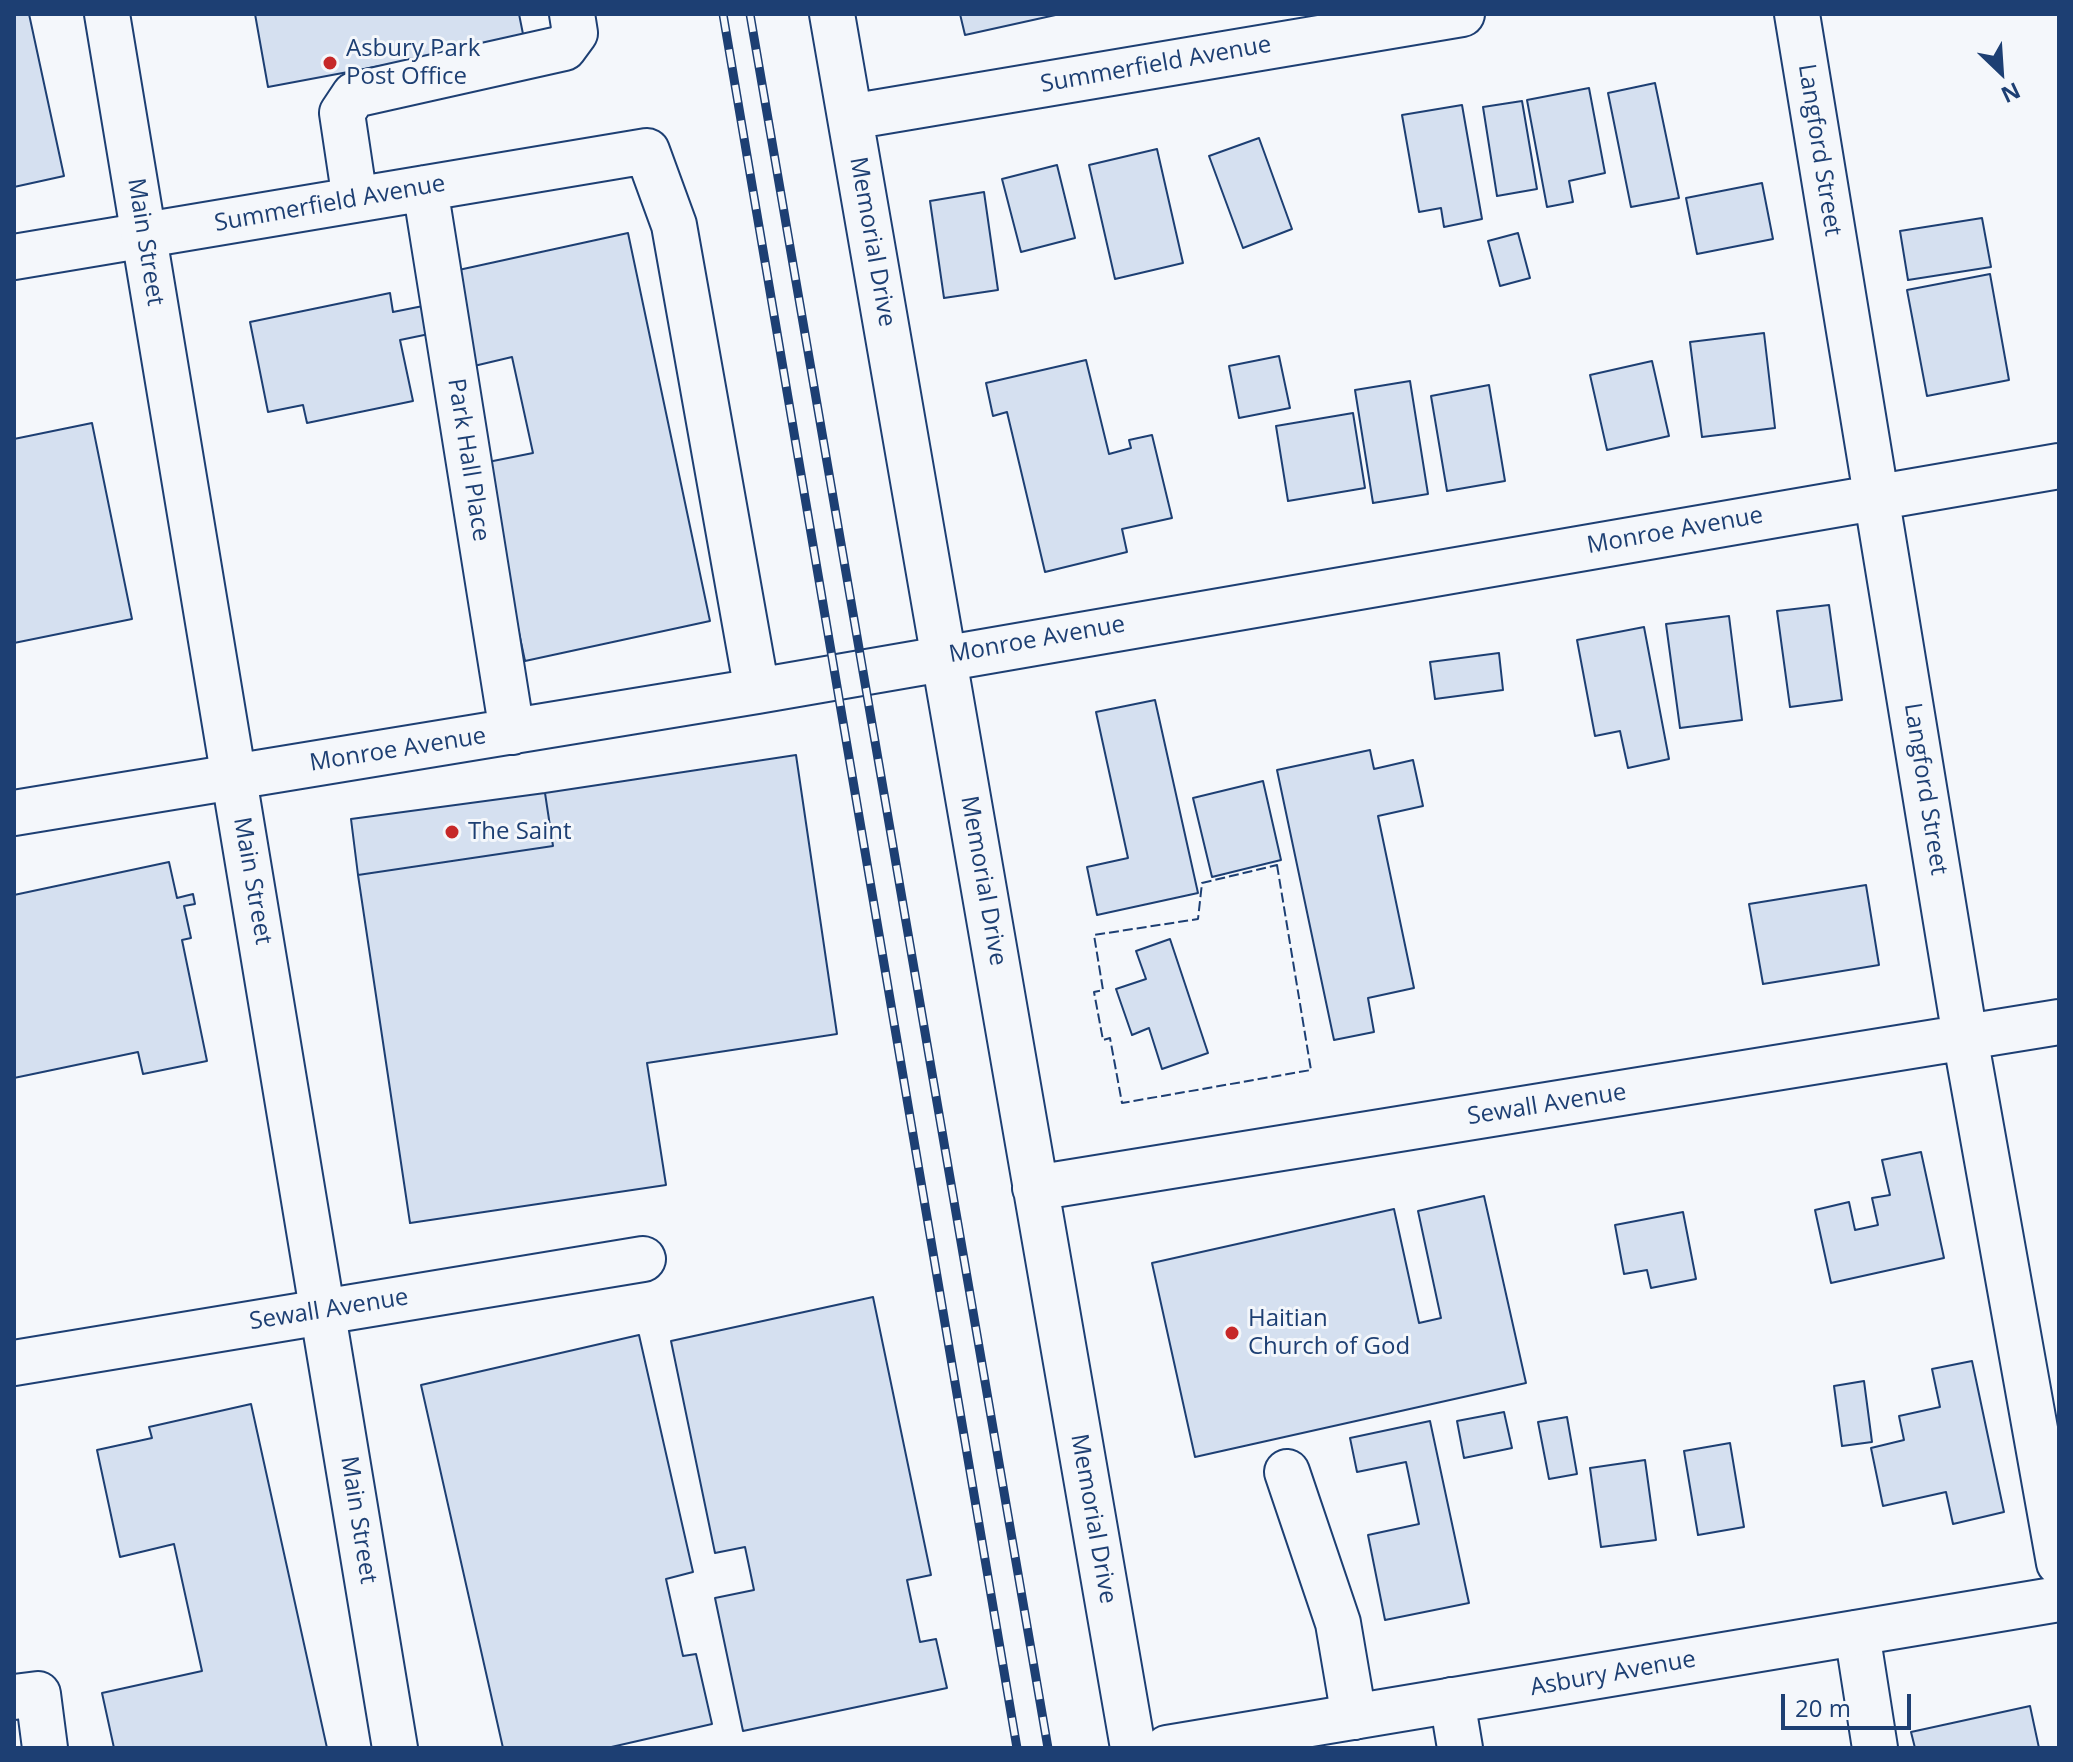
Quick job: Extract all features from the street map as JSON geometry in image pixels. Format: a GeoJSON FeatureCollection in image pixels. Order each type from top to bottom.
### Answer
{"type":"FeatureCollection","features":[{"type":"Feature","properties":{"kind":"street","name":"Main Street"},"geometry":{"type":"LineString","coordinates":[[107,14],[395,1748]]}},
{"type":"Feature","properties":{"kind":"street"},"geometry":{"type":"LineString","coordinates":[[355,200],[342,113],[354,95],[564,48],[575,33],[572,14]]}},
{"type":"Feature","properties":{"kind":"street","name":"Memorial Drive"},"geometry":{"type":"LineString","coordinates":[[832,14],[1133,1748]]}},
{"type":"Feature","properties":{"kind":"street","name":"Summerfield Avenue"},"geometry":{"type":"LineString","coordinates":[[850,117],[1462,14]]}},
{"type":"Feature","properties":{"kind":"street","name":"Langford Street"},"geometry":{"type":"LineString","coordinates":[[1797,14],[1965,1037],[2059,1563]]}},
{"type":"Feature","properties":{"kind":"street","name":"Summerfield Avenue"},"geometry":{"type":"LineString","coordinates":[[14,257],[647,151],[674,225],[757,691]]}},
{"type":"Feature","properties":{"kind":"street","name":"Park Hall Place"},"geometry":{"type":"LineString","coordinates":[[425,188],[512,732]]}},
{"type":"Feature","properties":{"kind":"street","name":"Monroe Avenue"},"geometry":{"type":"LineString","coordinates":[[14,813],[757,691],[944,656],[2059,466]]}},
{"type":"Feature","properties":{"kind":"street","name":"Sewall Avenue"},"geometry":{"type":"LineString","coordinates":[[1035,1188],[2059,1022]]}},
{"type":"Feature","properties":{"kind":"street","name":"Sewall Avenue"},"geometry":{"type":"LineString","coordinates":[[14,1363],[643,1259]]}},
{"type":"Feature","properties":{"kind":"street"},"geometry":{"type":"LineString","coordinates":[[1287,1472],[1338,1623],[1354,1717]]}},
{"type":"Feature","properties":{"kind":"street","name":"Asbury Avenue"},"geometry":{"type":"LineString","coordinates":[[1167,1748],[2059,1599]]}},
{"type":"Feature","properties":{"kind":"street"},"geometry":{"type":"LineString","coordinates":[[1857,1633],[1875,1748]]}},
{"type":"Feature","properties":{"kind":"street"},"geometry":{"type":"LineString","coordinates":[[14,1697],[38,1694],[45,1748]]}},
{"type":"Feature","properties":{"kind":"street"},"geometry":{"type":"LineString","coordinates":[[1452,1700],[1460,1748]]}},
{"type":"Feature","properties":{"kind":"building"},"geometry":{"type":"Polygon","coordinates":[[[14,14],[29,14],[64,176],[14,187],[14,14]]]}},
{"type":"Feature","properties":{"kind":"building","name":"Asbury Park Post Office"},"geometry":{"type":"Polygon","coordinates":[[[255,14],[519,14],[524,39],[268,87],[255,14]]]}},
{"type":"Feature","properties":{"kind":"building"},"geometry":{"type":"Polygon","coordinates":[[[960,14],[1060,14],[965,35],[960,14]]]}},
{"type":"Feature","properties":{"kind":"building"},"geometry":{"type":"Polygon","coordinates":[[[1655,83],[1679,198],[1631,207],[1608,93],[1655,83]]]}},
{"type":"Feature","properties":{"kind":"building"},"geometry":{"type":"Polygon","coordinates":[[[1589,88],[1605,173],[1569,181],[1573,202],[1547,207],[1527,100],[1589,88]]]}},
{"type":"Feature","properties":{"kind":"building"},"geometry":{"type":"Polygon","coordinates":[[[1522,101],[1537,189],[1497,196],[1483,107],[1522,101]]]}},
{"type":"Feature","properties":{"kind":"building"},"geometry":{"type":"Polygon","coordinates":[[[1462,105],[1482,219],[1444,227],[1441,208],[1419,212],[1402,115],[1462,105]]]}},
{"type":"Feature","properties":{"kind":"building"},"geometry":{"type":"Polygon","coordinates":[[[1259,138],[1292,229],[1243,248],[1209,156],[1259,138]]]}},
{"type":"Feature","properties":{"kind":"building"},"geometry":{"type":"Polygon","coordinates":[[[1157,149],[1183,263],[1115,279],[1089,165],[1157,149]]]}},
{"type":"Feature","properties":{"kind":"building"},"geometry":{"type":"Polygon","coordinates":[[[1057,165],[1075,238],[1021,252],[1002,179],[1057,165]]]}},
{"type":"Feature","properties":{"kind":"building"},"geometry":{"type":"Polygon","coordinates":[[[1762,183],[1773,239],[1697,254],[1686,198],[1762,183]]]}},
{"type":"Feature","properties":{"kind":"building"},"geometry":{"type":"Polygon","coordinates":[[[984,192],[998,290],[944,298],[930,201],[984,192]]]}},
{"type":"Feature","properties":{"kind":"building"},"geometry":{"type":"Polygon","coordinates":[[[1982,218],[1991,267],[1908,280],[1900,231],[1982,218]]]}},
{"type":"Feature","properties":{"kind":"building"},"geometry":{"type":"Polygon","coordinates":[[[628,233],[710,621],[525,661],[483,463],[533,453],[512,357],[474,366],[454,271],[628,233]]]}},
{"type":"Feature","properties":{"kind":"building"},"geometry":{"type":"Polygon","coordinates":[[[1518,233],[1530,278],[1500,286],[1488,241],[1518,233]]]}},
{"type":"Feature","properties":{"kind":"building"},"geometry":{"type":"Polygon","coordinates":[[[1990,274],[2009,380],[1927,396],[1907,290],[1990,274]]]}},
{"type":"Feature","properties":{"kind":"building"},"geometry":{"type":"Polygon","coordinates":[[[390,293],[393,312],[423,306],[429,334],[400,340],[413,401],[307,423],[303,405],[268,412],[250,322],[390,293]]]}},
{"type":"Feature","properties":{"kind":"building"},"geometry":{"type":"Polygon","coordinates":[[[1764,333],[1775,428],[1702,437],[1690,342],[1764,333]]]}},
{"type":"Feature","properties":{"kind":"building"},"geometry":{"type":"Polygon","coordinates":[[[1279,356],[1290,408],[1239,418],[1229,366],[1279,356]]]}},
{"type":"Feature","properties":{"kind":"building"},"geometry":{"type":"Polygon","coordinates":[[[1086,360],[1109,454],[1131,448],[1129,440],[1152,435],[1172,518],[1122,529],[1127,552],[1045,572],[1007,412],[993,416],[986,383],[1086,360]]]}},
{"type":"Feature","properties":{"kind":"building"},"geometry":{"type":"Polygon","coordinates":[[[1652,361],[1669,436],[1607,450],[1590,375],[1652,361]]]}},
{"type":"Feature","properties":{"kind":"building"},"geometry":{"type":"Polygon","coordinates":[[[1410,381],[1428,494],[1373,503],[1355,390],[1410,381]]]}},
{"type":"Feature","properties":{"kind":"building"},"geometry":{"type":"Polygon","coordinates":[[[1489,385],[1505,481],[1447,491],[1431,396],[1489,385]]]}},
{"type":"Feature","properties":{"kind":"building"},"geometry":{"type":"Polygon","coordinates":[[[1353,413],[1365,488],[1288,501],[1276,426],[1353,413]]]}},
{"type":"Feature","properties":{"kind":"building"},"geometry":{"type":"Polygon","coordinates":[[[92,423],[132,619],[14,643],[14,439],[92,423]]]}},
{"type":"Feature","properties":{"kind":"building"},"geometry":{"type":"Polygon","coordinates":[[[1829,605],[1842,700],[1790,707],[1777,611],[1829,605]]]}},
{"type":"Feature","properties":{"kind":"building"},"geometry":{"type":"Polygon","coordinates":[[[1729,616],[1742,720],[1680,728],[1666,624],[1729,616]]]}},
{"type":"Feature","properties":{"kind":"building"},"geometry":{"type":"Polygon","coordinates":[[[1644,627],[1669,759],[1628,768],[1620,731],[1595,736],[1577,640],[1644,627]]]}},
{"type":"Feature","properties":{"kind":"building"},"geometry":{"type":"Polygon","coordinates":[[[1499,653],[1503,690],[1435,699],[1430,662],[1499,653]]]}},
{"type":"Feature","properties":{"kind":"building"},"geometry":{"type":"Polygon","coordinates":[[[1155,700],[1198,893],[1097,915],[1087,867],[1128,858],[1096,712],[1155,700]]]}},
{"type":"Feature","properties":{"kind":"building"},"geometry":{"type":"Polygon","coordinates":[[[1370,750],[1374,769],[1413,760],[1423,806],[1378,816],[1414,988],[1368,998],[1374,1032],[1334,1040],[1277,770],[1370,750]]]}},
{"type":"Feature","properties":{"kind":"building"},"geometry":{"type":"Polygon","coordinates":[[[796,755],[837,1034],[647,1063],[666,1185],[410,1223],[358,875],[553,846],[545,793],[796,755]]]}},
{"type":"Feature","properties":{"kind":"building"},"geometry":{"type":"Polygon","coordinates":[[[1263,781],[1281,860],[1212,877],[1193,798],[1263,781]]]}},
{"type":"Feature","properties":{"kind":"building","name":"The Saint"},"geometry":{"type":"Polygon","coordinates":[[[545,793],[553,846],[358,875],[351,819],[545,793]]]}},
{"type":"Feature","properties":{"kind":"building"},"geometry":{"type":"Polygon","coordinates":[[[169,862],[177,898],[193,894],[195,904],[184,906],[191,938],[182,940],[207,1061],[143,1074],[138,1052],[14,1078],[14,895],[169,862]]]}},
{"type":"Feature","properties":{"kind":"building"},"geometry":{"type":"Polygon","coordinates":[[[1866,885],[1879,965],[1763,984],[1749,904],[1866,885]]]}},
{"type":"Feature","properties":{"kind":"building"},"geometry":{"type":"Polygon","coordinates":[[[1170,939],[1208,1053],[1162,1069],[1149,1028],[1132,1035],[1116,989],[1146,979],[1136,951],[1170,939]]]}},
{"type":"Feature","properties":{"kind":"building"},"geometry":{"type":"Polygon","coordinates":[[[1921,1152],[1944,1258],[1831,1283],[1815,1210],[1849,1202],[1855,1230],[1878,1225],[1872,1198],[1890,1195],[1882,1160],[1921,1152]]]}},
{"type":"Feature","properties":{"kind":"building"},"geometry":{"type":"Polygon","coordinates":[[[1484,1196],[1526,1383],[1195,1457],[1152,1263],[1394,1209],[1419,1323],[1441,1318],[1418,1211],[1484,1196]]]}},
{"type":"Feature","properties":{"kind":"building"},"geometry":{"type":"Polygon","coordinates":[[[1683,1212],[1696,1279],[1651,1288],[1647,1270],[1624,1274],[1615,1225],[1683,1212]]]}},
{"type":"Feature","properties":{"kind":"building"},"geometry":{"type":"Polygon","coordinates":[[[873,1297],[931,1575],[907,1580],[920,1642],[936,1639],[947,1688],[743,1731],[715,1598],[754,1590],[745,1547],[715,1553],[671,1341],[873,1297]]]}},
{"type":"Feature","properties":{"kind":"building"},"geometry":{"type":"Polygon","coordinates":[[[639,1335],[693,1572],[666,1579],[683,1656],[696,1654],[712,1724],[607,1748],[503,1748],[421,1385],[639,1335]]]}},
{"type":"Feature","properties":{"kind":"building"},"geometry":{"type":"Polygon","coordinates":[[[1972,1361],[2004,1512],[1953,1524],[1946,1492],[1883,1506],[1871,1448],[1904,1440],[1899,1416],[1940,1407],[1932,1369],[1972,1361]]]}},
{"type":"Feature","properties":{"kind":"building"},"geometry":{"type":"Polygon","coordinates":[[[1864,1381],[1872,1442],[1842,1446],[1834,1386],[1864,1381]]]}},
{"type":"Feature","properties":{"kind":"building"},"geometry":{"type":"Polygon","coordinates":[[[251,1404],[327,1748],[114,1748],[102,1693],[202,1671],[174,1544],[120,1557],[97,1450],[152,1438],[149,1427],[251,1404]]]}},
{"type":"Feature","properties":{"kind":"building"},"geometry":{"type":"Polygon","coordinates":[[[1504,1412],[1512,1448],[1464,1458],[1457,1421],[1504,1412]]]}},
{"type":"Feature","properties":{"kind":"building"},"geometry":{"type":"Polygon","coordinates":[[[1567,1417],[1577,1474],[1549,1479],[1538,1422],[1567,1417]]]}},
{"type":"Feature","properties":{"kind":"building"},"geometry":{"type":"Polygon","coordinates":[[[1430,1421],[1469,1603],[1385,1620],[1368,1535],[1419,1524],[1406,1462],[1357,1472],[1350,1438],[1430,1421]]]}},
{"type":"Feature","properties":{"kind":"building"},"geometry":{"type":"Polygon","coordinates":[[[1730,1443],[1744,1527],[1698,1535],[1684,1451],[1730,1443]]]}},
{"type":"Feature","properties":{"kind":"building"},"geometry":{"type":"Polygon","coordinates":[[[1645,1460],[1656,1540],[1601,1547],[1590,1468],[1645,1460]]]}},
{"type":"Feature","properties":{"kind":"building"},"geometry":{"type":"Polygon","coordinates":[[[2030,1706],[2039,1748],[1915,1748],[1911,1732],[2030,1706]]]}},
{"type":"Feature","properties":{"kind":"railway"},"geometry":{"type":"LineString","coordinates":[[723,14],[1017,1748]]}},
{"type":"Feature","properties":{"kind":"railway"},"geometry":{"type":"LineString","coordinates":[[750,14],[1048,1748]]}},
{"type":"Feature","properties":{"kind":"fence"},"geometry":{"type":"LineString","coordinates":[[1277,865],[1311,1070],[1122,1103],[1110,1038],[1103,1040],[1094,992],[1103,990],[1094,935],[1198,919],[1202,883],[1277,865]]}},
{"type":"Feature","properties":{"kind":"place","name":"Asbury Park Post Office"},"geometry":{"type":"Point","coordinates":[330,63]}},
{"type":"Feature","properties":{"kind":"place","name":"The Saint"},"geometry":{"type":"Point","coordinates":[452,832]}},
{"type":"Feature","properties":{"kind":"place","name":"Haitian Church of God"},"geometry":{"type":"Point","coordinates":[1232,1333]}}]}
